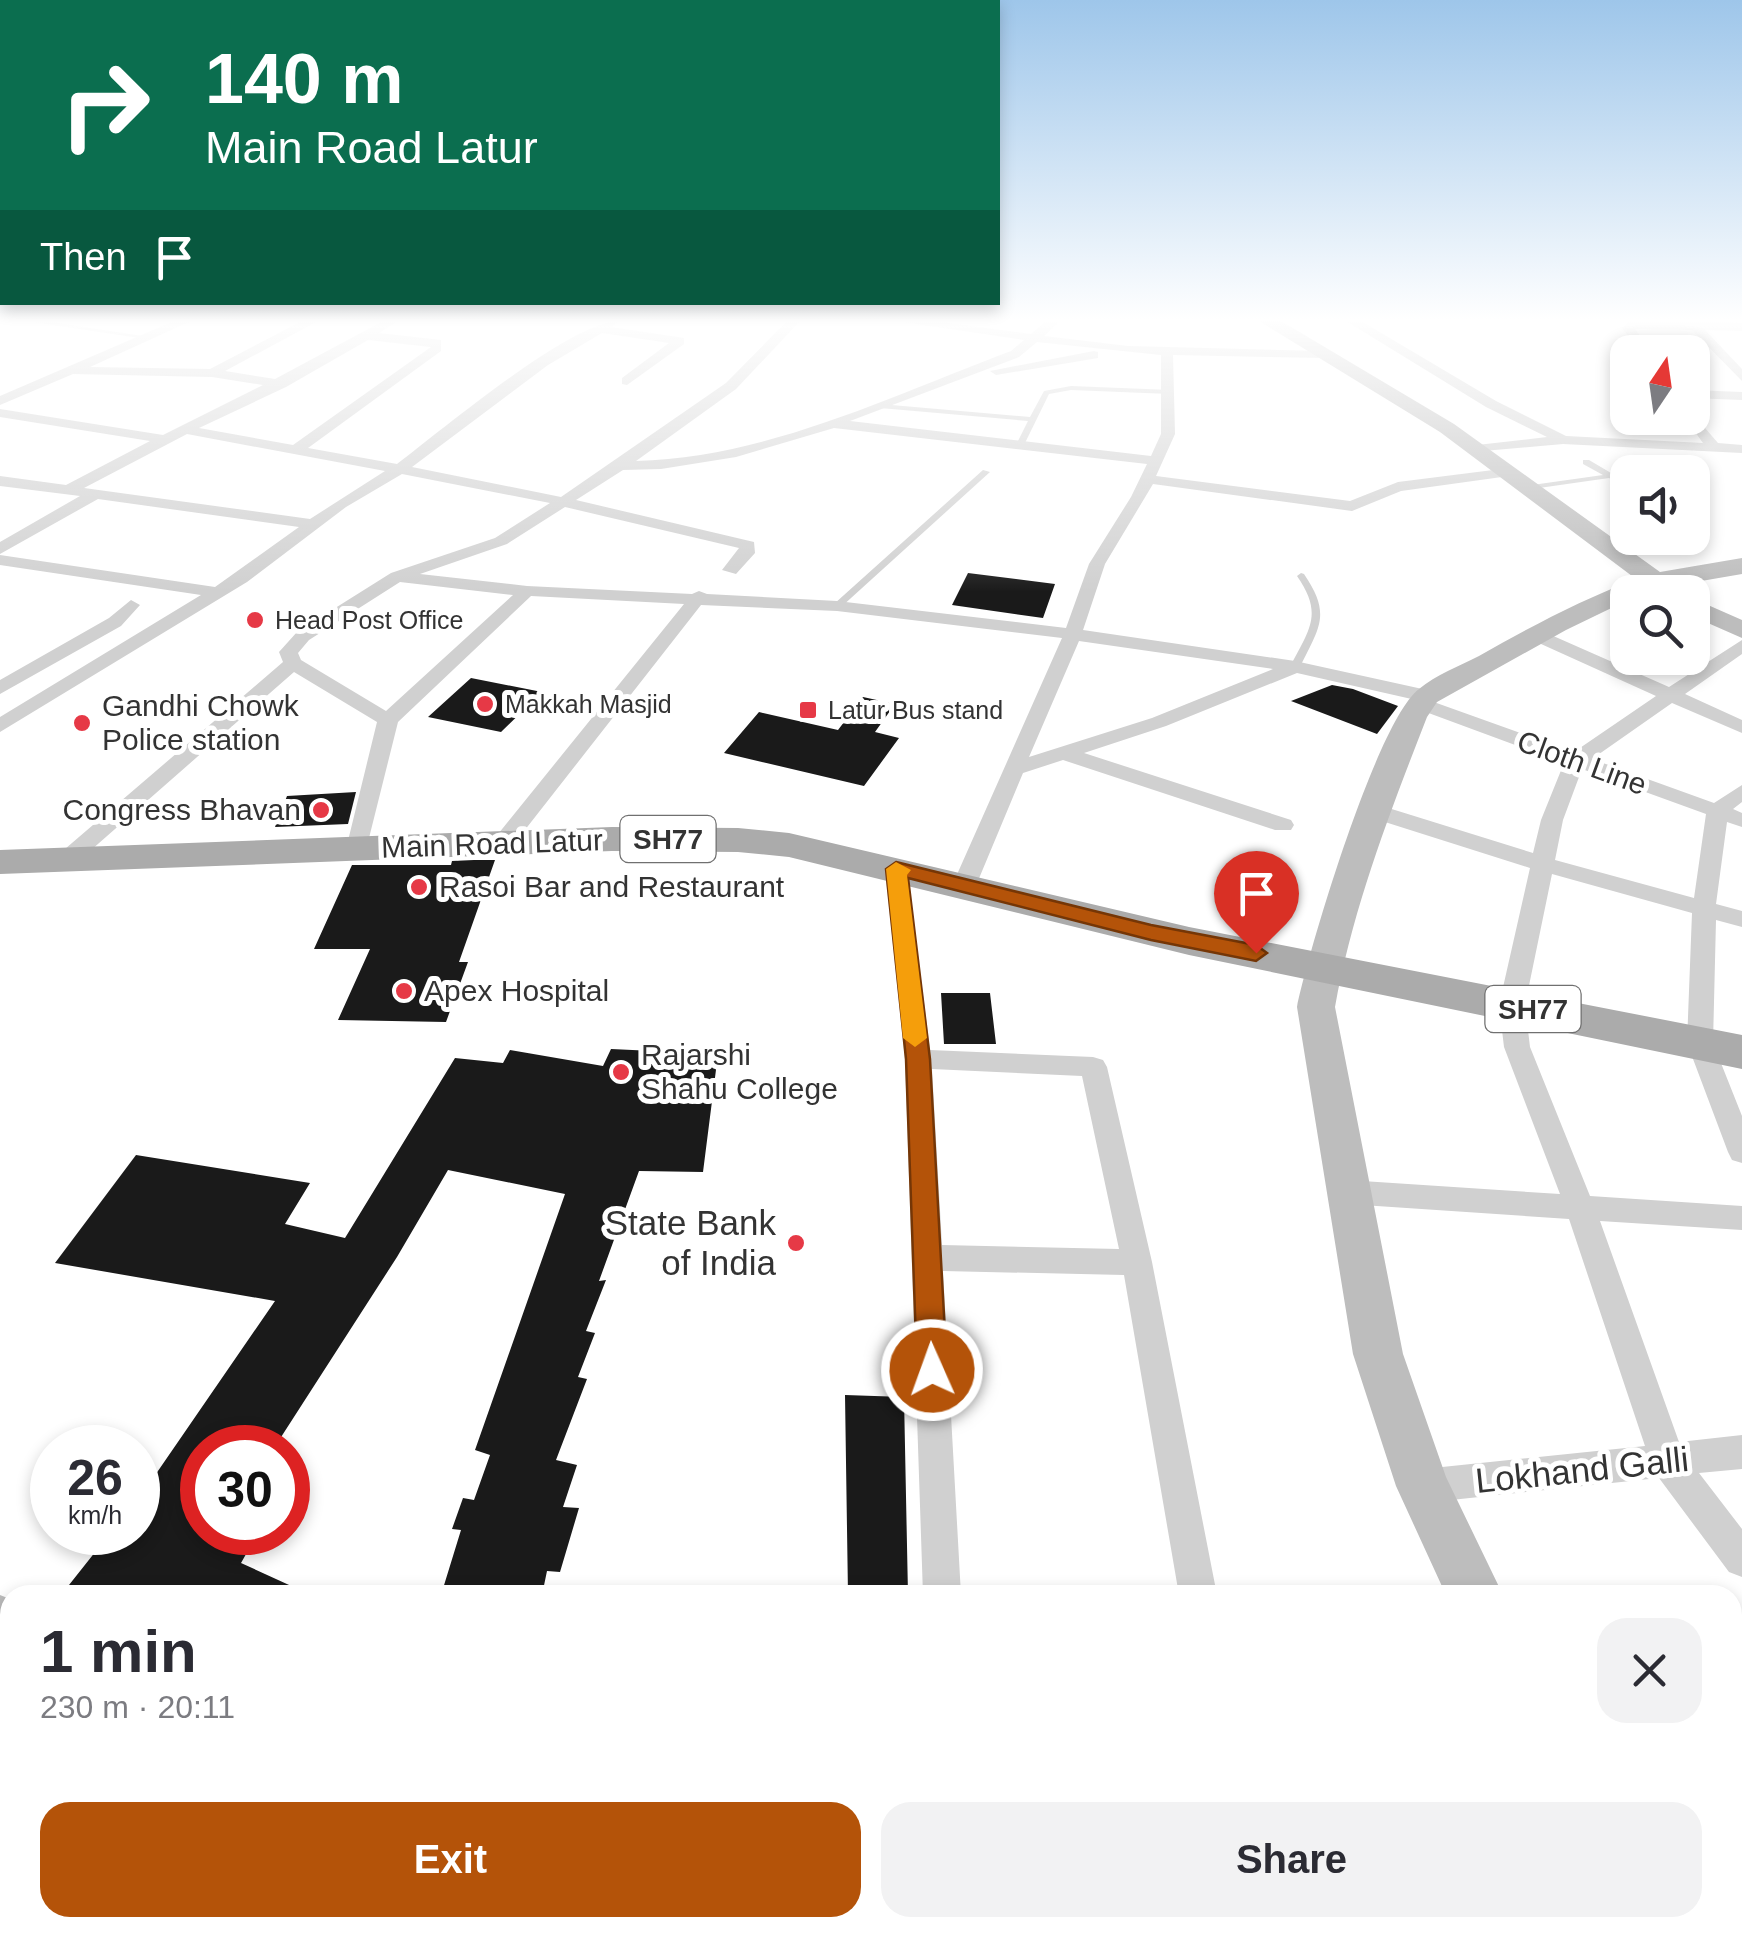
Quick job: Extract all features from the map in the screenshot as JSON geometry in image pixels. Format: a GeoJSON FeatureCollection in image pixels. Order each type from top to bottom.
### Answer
{"type":"FeatureCollection","features":[{"type":"Feature","properties":{"kind":"main road","name":"Main Road Latur"},"geometry":{"type":"LineString","coordinates":[[0,862],[502,844],[738,840],[789,845],[1189,941],[1324,965],[1721,1048]]}},
{"type":"Feature","properties":{"kind":"street"},"geometry":{"type":"LineString","coordinates":[[69,490],[220,411]]}},
{"type":"Feature","properties":{"kind":"street"},"geometry":{"type":"LineString","coordinates":[[299,447],[349,411]]}},
{"type":"Feature","properties":{"kind":"street"},"geometry":{"type":"LineString","coordinates":[[0,726],[214,592],[402,467],[477,411]]}},
{"type":"Feature","properties":{"kind":"street"},"geometry":{"type":"LineString","coordinates":[[388,720],[293,663],[288,652],[304,636],[397,576],[501,541],[620,466],[696,411]]}},
{"type":"Feature","properties":{"kind":"street"},"geometry":{"type":"LineString","coordinates":[[620,466],[677,463],[736,453],[865,411]]}},
{"type":"Feature","properties":{"kind":"street"},"geometry":{"type":"LineString","coordinates":[[963,888],[1072,635],[1096,564],[1158,461],[1168,434],[1169,411]]}},
{"type":"Feature","properties":{"kind":"street"},"geometry":{"type":"LineString","coordinates":[[1415,411],[1532,487],[1646,575]]}},
{"type":"Feature","properties":{"kind":"street"},"geometry":{"type":"LineString","coordinates":[[1506,411],[1563,440]]}},
{"type":"Feature","properties":{"kind":"street"},"geometry":{"type":"LineString","coordinates":[[0,412],[164,438]]}},
{"type":"Feature","properties":{"kind":"street"},"geometry":{"type":"LineString","coordinates":[[830,424],[1158,461]]}},
{"type":"Feature","properties":{"kind":"street"},"geometry":{"type":"LineString","coordinates":[[183,428],[402,467],[748,545],[748,552],[730,570]]}},
{"type":"Feature","properties":{"kind":"street"},"geometry":{"type":"LineString","coordinates":[[1705,435],[1714,448]]}},
{"type":"Feature","properties":{"kind":"street"},"geometry":{"type":"LineString","coordinates":[[1477,449],[1563,440],[1742,450]]}},
{"type":"Feature","properties":{"kind":"street"},"geometry":{"type":"LineString","coordinates":[[1148,479],[1352,506],[1398,487],[1510,472]]}},
{"type":"Feature","properties":{"kind":"street"},"geometry":{"type":"LineString","coordinates":[[2,482],[314,524]]}},
{"type":"Feature","properties":{"kind":"street"},"geometry":{"type":"LineString","coordinates":[[0,548],[95,494]]}},
{"type":"Feature","properties":{"kind":"street"},"geometry":{"type":"LineString","coordinates":[[0,560],[214,592]]}},
{"type":"Feature","properties":{"kind":"street"},"geometry":{"type":"LineString","coordinates":[[1708,575],[1742,566]]}},
{"type":"Feature","properties":{"kind":"street","name":"Cloth Line"},"geometry":{"type":"LineString","coordinates":[[397,576],[527,590],[837,606],[1294,667],[1424,700],[1576,761],[1742,820]]}},
{"type":"Feature","properties":{"kind":"street"},"geometry":{"type":"LineString","coordinates":[[357,850],[388,720],[527,590]]}},
{"type":"Feature","properties":{"kind":"street"},"geometry":{"type":"LineString","coordinates":[[502,844],[699,596]]}},
{"type":"Feature","properties":{"kind":"street"},"geometry":{"type":"LineString","coordinates":[[0,688],[114,622],[131,605]]}},
{"type":"Feature","properties":{"kind":"street"},"geometry":{"type":"LineString","coordinates":[[1471,1585],[1422,1486],[1378,1354],[1316,1007],[1324,965],[1374,811],[1412,717],[1424,700],[1536,635],[1610,607]]}},
{"type":"Feature","properties":{"kind":"street"},"geometry":{"type":"LineString","coordinates":[[1710,615],[1742,630]]}},
{"type":"Feature","properties":{"kind":"street"},"geometry":{"type":"LineString","coordinates":[[1536,635],[1742,727]]}},
{"type":"Feature","properties":{"kind":"street"},"geometry":{"type":"LineString","coordinates":[[1742,646],[1576,761],[1552,820],[1512,1005],[1517,1047],[1580,1208],[1668,1461],[1742,1559]]}},
{"type":"Feature","properties":{"kind":"street"},"geometry":{"type":"LineString","coordinates":[[66,860],[293,663]]}},
{"type":"Feature","properties":{"kind":"street"},"geometry":{"type":"LineString","coordinates":[[1014,769],[1158,722],[1294,667]]}},
{"type":"Feature","properties":{"kind":"street"},"geometry":{"type":"LineString","coordinates":[[1063,753],[1283,825]]}},
{"type":"Feature","properties":{"kind":"street"},"geometry":{"type":"LineString","coordinates":[[1742,791],[1717,811],[1704,909],[1721,1048],[1742,1152]]}},
{"type":"Feature","properties":{"kind":"street"},"geometry":{"type":"LineString","coordinates":[[1374,811],[1543,864],[1742,919]]}},
{"type":"Feature","properties":{"kind":"street"},"geometry":{"type":"LineString","coordinates":[[896,869],[918,1059],[942,1585]]}},
{"type":"Feature","properties":{"kind":"street"},"geometry":{"type":"LineString","coordinates":[[918,1059],[1093,1067],[1137,1262],[1196,1585]]}},
{"type":"Feature","properties":{"kind":"street"},"geometry":{"type":"LineString","coordinates":[[1347,1192],[1742,1218]]}},
{"type":"Feature","properties":{"kind":"street"},"geometry":{"type":"LineString","coordinates":[[927,1258],[1137,1262]]}},
{"type":"Feature","properties":{"kind":"street","name":"Lokhand Galli"},"geometry":{"type":"LineString","coordinates":[[1422,1486],[1742,1452]]}},
{"type":"Feature","properties":{"kind":"lane"},"geometry":{"type":"LineString","coordinates":[[938,411],[1031,420]]}},
{"type":"Feature","properties":{"kind":"lane"},"geometry":{"type":"LineString","coordinates":[[1020,446],[1035,411]]}},
{"type":"Feature","properties":{"kind":"lane"},"geometry":{"type":"LineString","coordinates":[[1586,462],[1610,476]]}},
{"type":"Feature","properties":{"kind":"lane"},"geometry":{"type":"LineString","coordinates":[[837,606],[986,472]]}},
{"type":"Feature","properties":{"kind":"lane"},"geometry":{"type":"LineString","coordinates":[[1532,487],[1610,476]]}},
{"type":"Feature","properties":{"kind":"lane"},"geometry":{"type":"LineString","coordinates":[[1294,667],[1320,611],[1318,601],[1301,576]]}},
{"type":"Feature","properties":{"kind":"building"},"geometry":{"type":"Polygon","coordinates":[[[968,573],[1055,584],[1043,618],[952,605],[968,573]]]}},
{"type":"Feature","properties":{"kind":"building","name":"Makkah Masjid"},"geometry":{"type":"Polygon","coordinates":[[[471,678],[542,692],[501,732],[428,717],[471,678]]]}},
{"type":"Feature","properties":{"kind":"building"},"geometry":{"type":"Polygon","coordinates":[[[1332,685],[1398,706],[1377,734],[1291,701],[1332,685]]]}},
{"type":"Feature","properties":{"kind":"building"},"geometry":{"type":"Polygon","coordinates":[[[863,697],[895,704],[875,732],[899,738],[864,786],[724,753],[759,712],[838,730],[863,697]]]}},
{"type":"Feature","properties":{"kind":"building","name":"Congress Bhavan"},"geometry":{"type":"Polygon","coordinates":[[[356,792],[348,824],[275,827],[287,796],[356,792]]]}},
{"type":"Feature","properties":{"kind":"building"},"geometry":{"type":"Polygon","coordinates":[[[495,860],[459,962],[468,962],[446,1022],[338,1020],[370,949],[314,949],[352,865],[451,865],[452,861],[495,860]]]}},
{"type":"Feature","properties":{"kind":"building"},"geometry":{"type":"Polygon","coordinates":[[[941,993],[990,993],[996,1044],[944,1044],[941,993]]]}},
{"type":"Feature","properties":{"kind":"building","name":"Rajarshi Shahu College"},"geometry":{"type":"Polygon","coordinates":[[[611,1049],[718,1054],[703,1172],[639,1171],[599,1281],[606,1280],[586,1331],[595,1333],[578,1377],[587,1379],[556,1460],[577,1465],[563,1507],[579,1508],[560,1572],[547,1571],[544,1585],[444,1585],[461,1530],[452,1529],[463,1498],[474,1500],[490,1455],[475,1450],[565,1194],[448,1170],[289,1425],[190,1425],[275,1301],[55,1263],[136,1155],[310,1183],[285,1224],[345,1238],[455,1058],[503,1063],[510,1050],[603,1066],[611,1049]]]}},
{"type":"Feature","properties":{"kind":"building"},"geometry":{"type":"Polygon","coordinates":[[[845,1395],[904,1397],[908,1585],[848,1585],[845,1395]]]}},
{"type":"Feature","properties":{"kind":"building","name":"Rajarshi Shahu College"},"geometry":{"type":"Polygon","coordinates":[[[180,1439],[180,1555],[246,1555],[241,1563],[289,1585],[69,1585],[93,1555],[160,1555],[160,1468],[180,1439]]]}},
{"type":"Feature","properties":{"kind":"slow traffic"},"geometry":{"type":"LineString","coordinates":[[900,870],[896,869],[915,1038]]}},
{"type":"Feature","properties":{"kind":"place","name":"Head Post Office"},"geometry":{"type":"Point","coordinates":[255,620]}},
{"type":"Feature","properties":{"kind":"place","name":"Makkah Masjid"},"geometry":{"type":"Point","coordinates":[485,704]}},
{"type":"Feature","properties":{"kind":"place","name":"Latur Bus stand"},"geometry":{"type":"Point","coordinates":[808,710]}},
{"type":"Feature","properties":{"kind":"place","name":"Gandhi Chowk Police station"},"geometry":{"type":"Point","coordinates":[82,723]}},
{"type":"Feature","properties":{"kind":"place","name":"Congress Bhavan"},"geometry":{"type":"Point","coordinates":[321,810]}},
{"type":"Feature","properties":{"kind":"place","name":"Rasoi Bar and Restaurant"},"geometry":{"type":"Point","coordinates":[419,887]}},
{"type":"Feature","properties":{"kind":"place","name":"Apex Hospital"},"geometry":{"type":"Point","coordinates":[404,991]}},
{"type":"Feature","properties":{"kind":"place","name":"Rajarshi Shahu College"},"geometry":{"type":"Point","coordinates":[621,1072]}},
{"type":"Feature","properties":{"kind":"place","name":"State Bank of India"},"geometry":{"type":"Point","coordinates":[796,1243]}},
{"type":"Feature","properties":{"kind":"route"},"geometry":{"type":"LineString","coordinates":[[932,1370],[918,1059],[896,869],[1189,941],[1256,953]]}}]}
